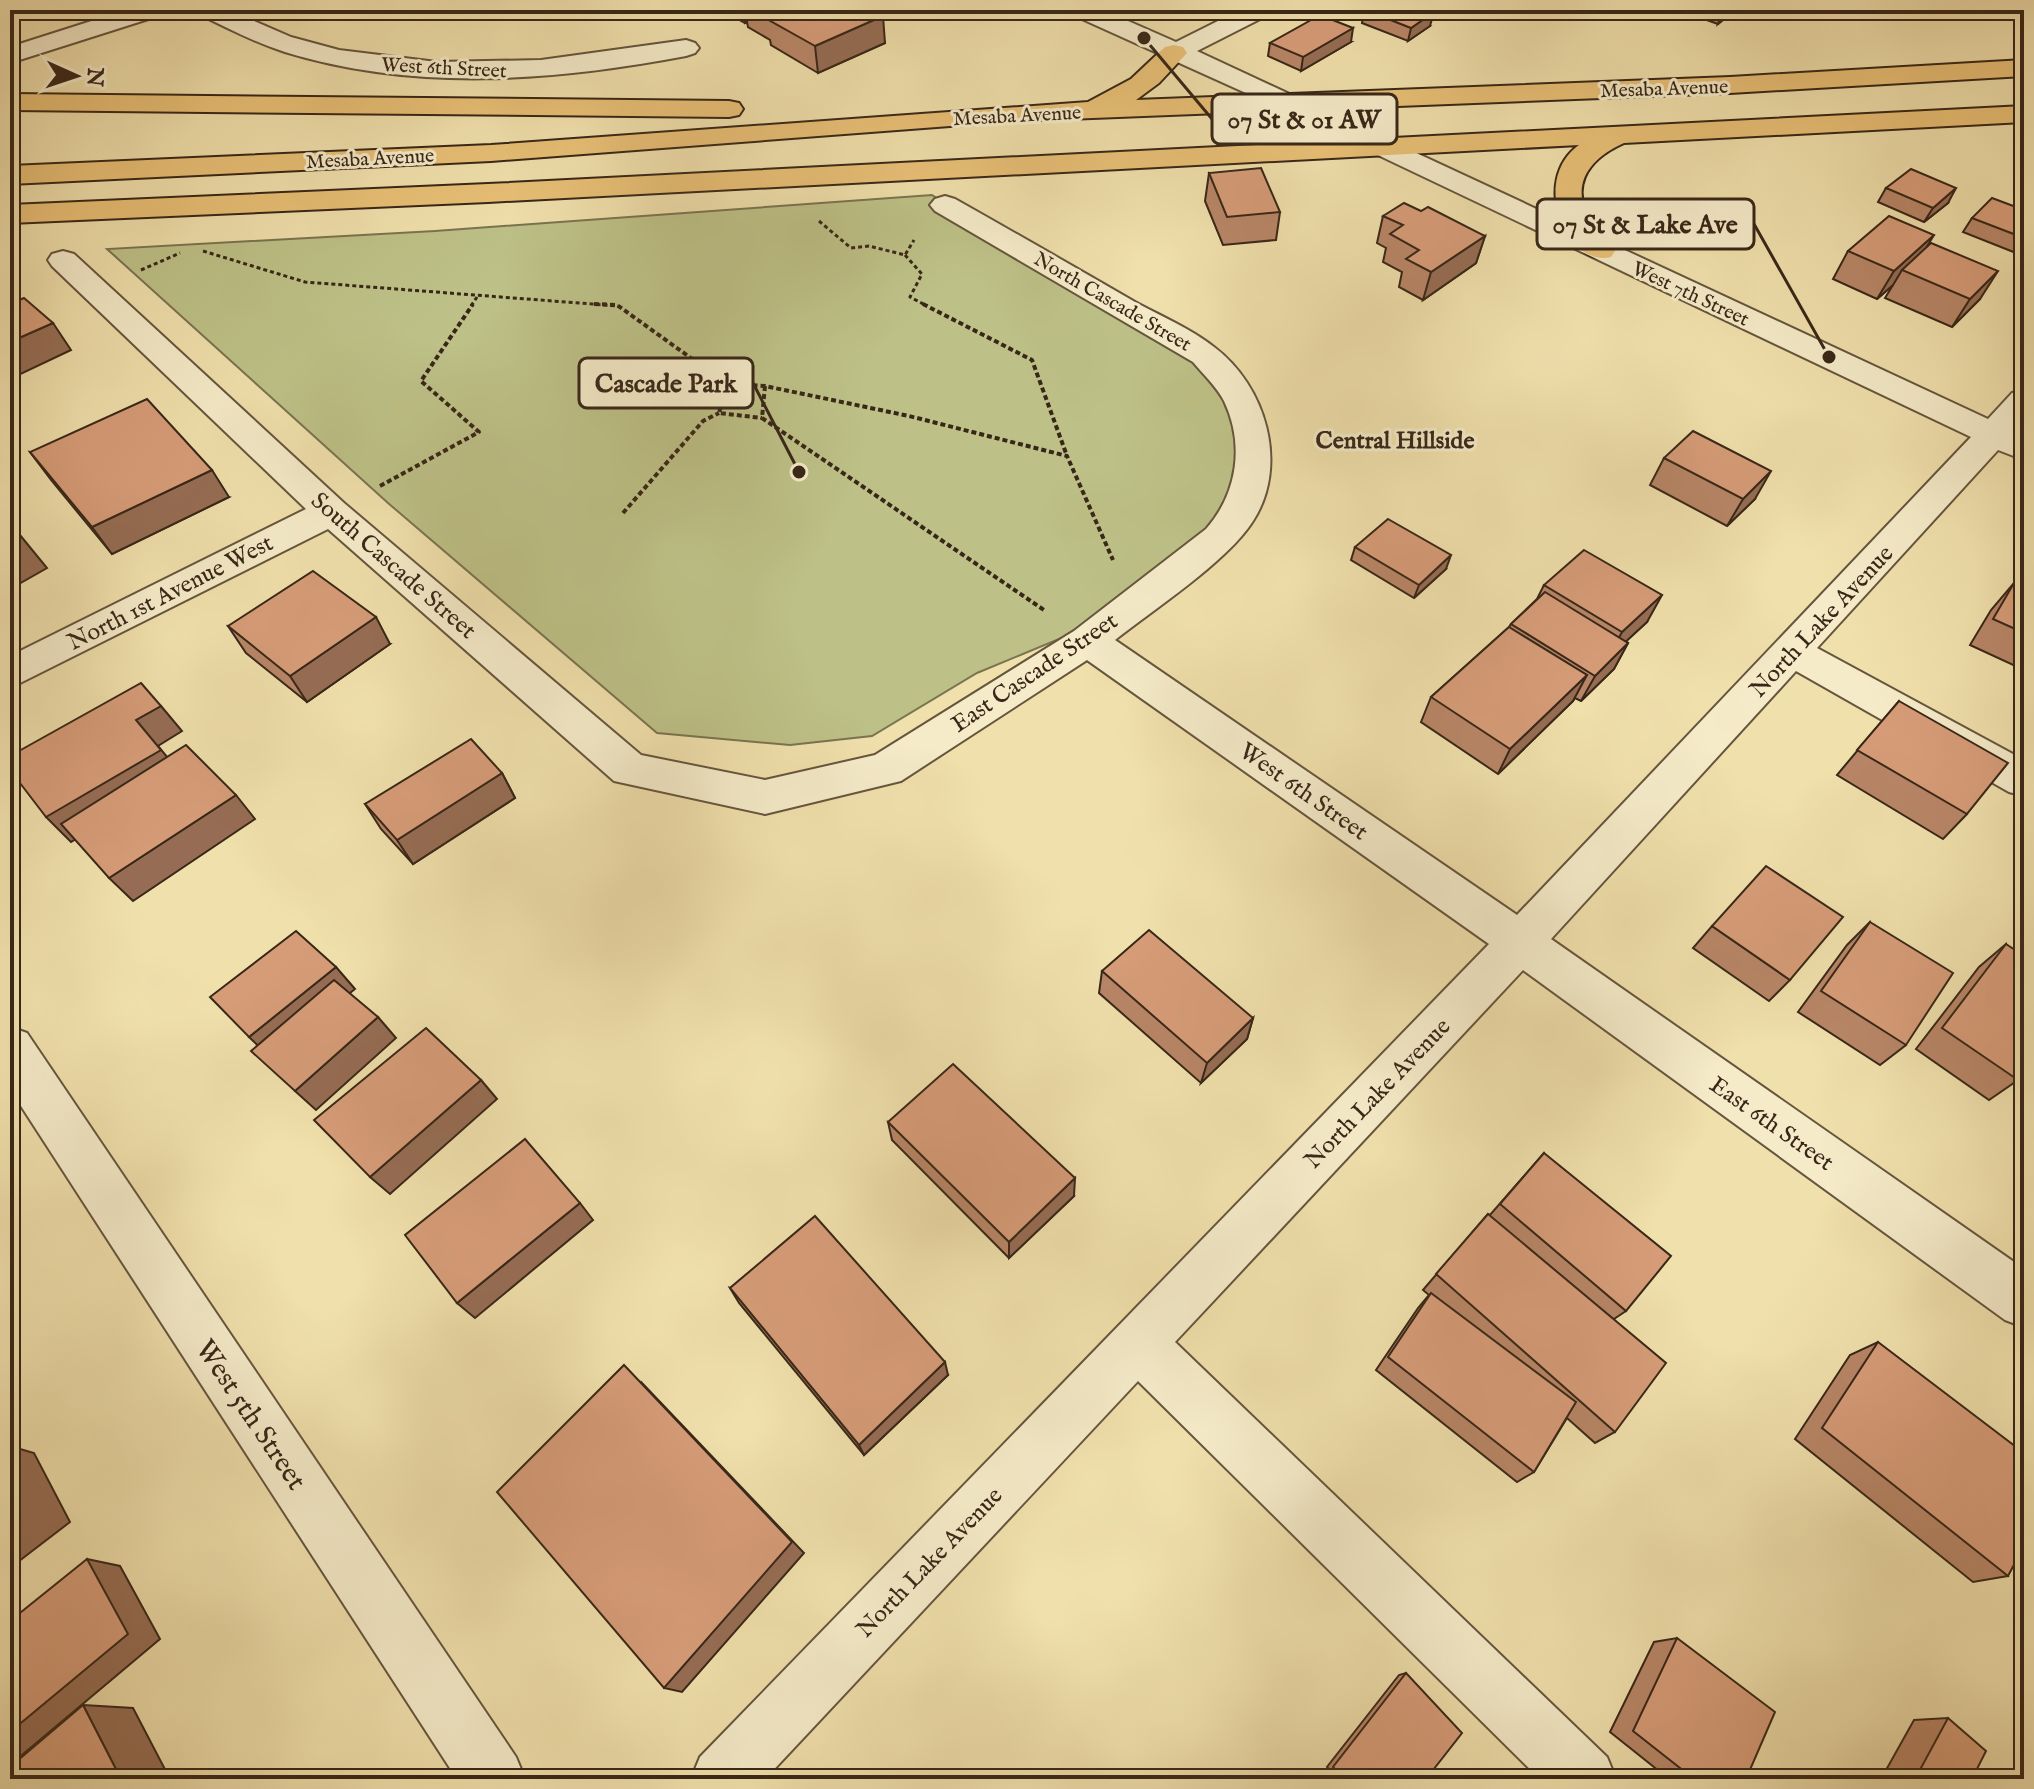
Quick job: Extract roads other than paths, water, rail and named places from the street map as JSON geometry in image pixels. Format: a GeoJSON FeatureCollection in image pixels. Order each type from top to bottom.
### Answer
{"type":"FeatureCollection","features":[{"type":"Feature","properties":{"kind":"highway"},"geometry":{"type":"LineString","coordinates":[[1079,111],[1106,104],[1129,93],[1151,78],[1174,53]]}},
{"type":"Feature","properties":{"kind":"highway","name":"Mesaba Avenue"},"geometry":{"type":"LineString","coordinates":[[10,175],[491,153],[1016,113],[1714,86],[2024,68]]}},
{"type":"Feature","properties":{"kind":"highway"},"geometry":{"type":"LineString","coordinates":[[10,102],[1016,113]]}},
{"type":"Feature","properties":{"kind":"highway","name":"Mesaba Avenue"},"geometry":{"type":"LineString","coordinates":[[10,214],[488,193],[2024,114]]}},
{"type":"Feature","properties":{"kind":"highway"},"geometry":{"type":"LineString","coordinates":[[1600,251],[1581,233],[1572,216],[1567,198],[1568,180],[1572,167],[1584,151],[1623,133]]}},
{"type":"Feature","properties":{"kind":"street"},"geometry":{"type":"LineString","coordinates":[[10,55],[152,10]]}},
{"type":"Feature","properties":{"kind":"street","name":"West 6th Street"},"geometry":{"type":"LineString","coordinates":[[209,10],[296,47],[366,63],[521,70],[651,56],[686,48]]}},
{"type":"Feature","properties":{"kind":"street","name":"West 7th Street"},"geometry":{"type":"LineString","coordinates":[[1082,10],[1287,101],[1600,251],[2014,428]]}},
{"type":"Feature","properties":{"kind":"street"},"geometry":{"type":"LineString","coordinates":[[1174,53],[1259,10]]}},
{"type":"Feature","properties":{"kind":"street","name":"North Cascade Street"},"geometry":{"type":"LineString","coordinates":[[945,205],[1204,355],[1239,396],[1250,427]]}},
{"type":"Feature","properties":{"kind":"street","name":"South Cascade Street"},"geometry":{"type":"LineString","coordinates":[[63,260],[331,512],[629,769],[765,797]]}},
{"type":"Feature","properties":{"kind":"street","name":"East Cascade Street"},"geometry":{"type":"LineString","coordinates":[[765,797],[886,769],[1088,641],[1219,538],[1238,516],[1249,489],[1254,457],[1250,427]]}},
{"type":"Feature","properties":{"kind":"street","name":"North Lake Avenue"},"geometry":{"type":"LineString","coordinates":[[722,1779],[1519,944],[1793,652],[2014,428]]}},
{"type":"Feature","properties":{"kind":"street","name":"North 1st Avenue West"},"geometry":{"type":"LineString","coordinates":[[10,673],[331,512]]}},
{"type":"Feature","properties":{"kind":"street","name":"West 6th Street"},"geometry":{"type":"LineString","coordinates":[[1088,641],[1443,887],[1519,944]]}},
{"type":"Feature","properties":{"kind":"street"},"geometry":{"type":"LineString","coordinates":[[1793,652],[2024,780]]}},
{"type":"Feature","properties":{"kind":"street","name":"East 6th Street"},"geometry":{"type":"LineString","coordinates":[[1519,944],[2024,1301]]}},
{"type":"Feature","properties":{"kind":"street","name":"West 5th Street"},"geometry":{"type":"LineString","coordinates":[[10,1048],[494,1779]]}},
{"type":"Feature","properties":{"kind":"street"},"geometry":{"type":"LineString","coordinates":[[1138,1343],[1585,1779]]}},
{"type":"Feature","properties":{"kind":"place","name":"07 St & 01 AW"},"geometry":{"type":"Point","coordinates":[1144,38]}},
{"type":"Feature","properties":{"kind":"place","name":"07 St & Lake Ave"},"geometry":{"type":"Point","coordinates":[1829,357]}},
{"type":"Feature","properties":{"kind":"place","name":"Cascade Park"},"geometry":{"type":"Point","coordinates":[799,472]}},
{"type":"Feature","properties":{"kind":"district","name":"Central Hillside"},"geometry":{"type":"Point","coordinates":[1395,440]}}]}
